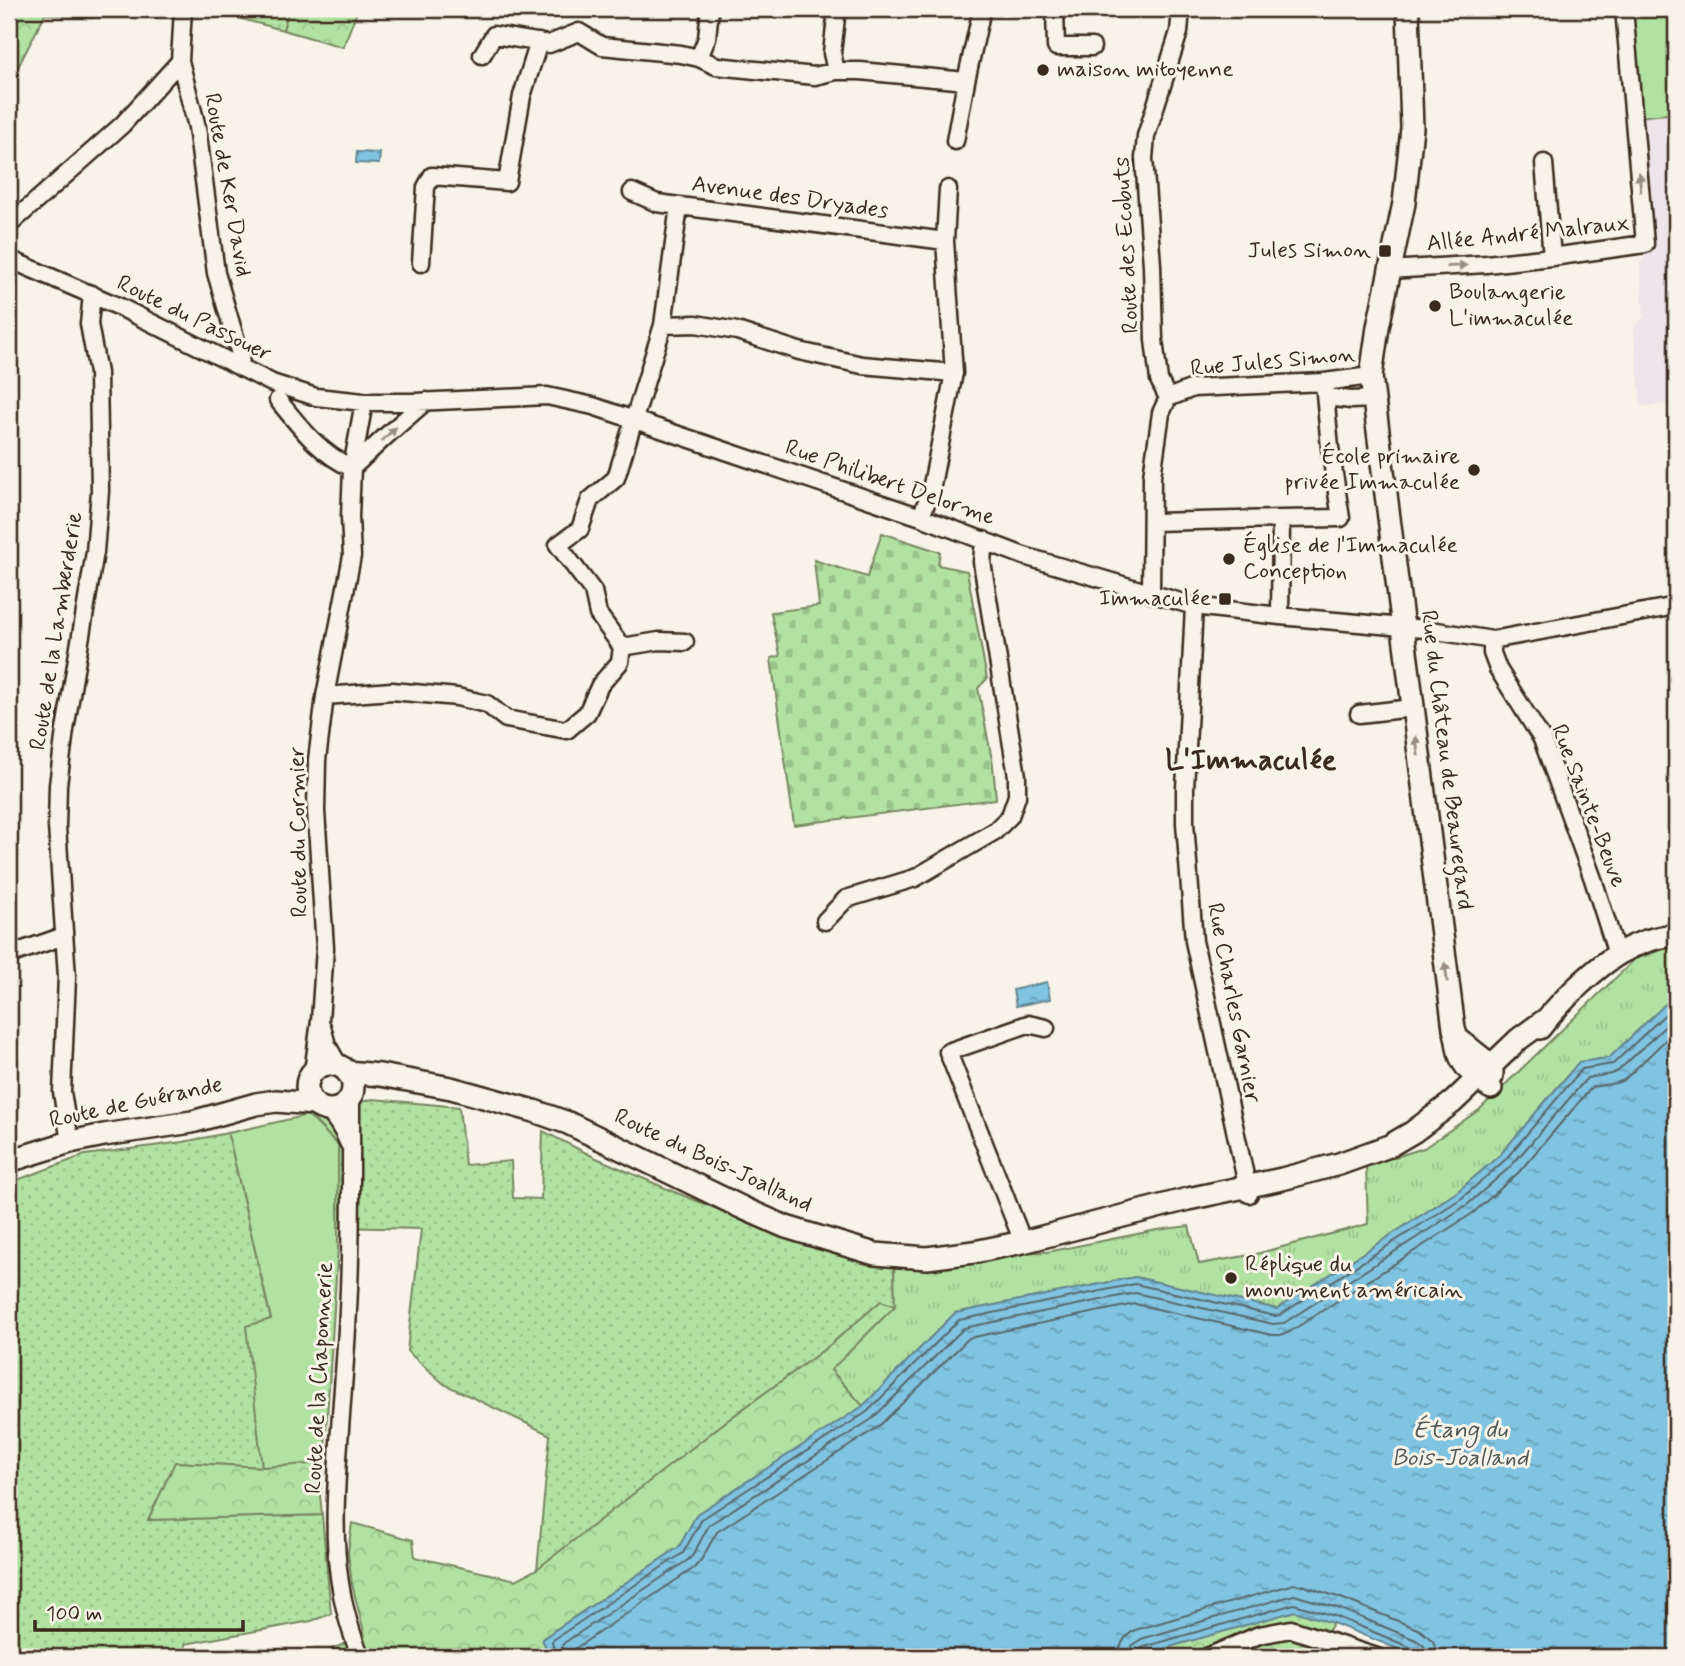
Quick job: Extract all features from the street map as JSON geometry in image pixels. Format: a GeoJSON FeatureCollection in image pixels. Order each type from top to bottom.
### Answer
{"type":"FeatureCollection","features":[{"type":"Feature","properties":{"kind":"street","name":"Route de Ker David"},"geometry":{"type":"LineString","coordinates":[[183,9],[180,61],[197,127],[216,273],[240,355],[241,368]]}},
{"type":"Feature","properties":{"kind":"street"},"geometry":{"type":"LineString","coordinates":[[699,58],[707,38],[710,9]]}},
{"type":"Feature","properties":{"kind":"street"},"geometry":{"type":"LineString","coordinates":[[836,9],[832,53],[836,71]]}},
{"type":"Feature","properties":{"kind":"street"},"geometry":{"type":"LineString","coordinates":[[955,141],[965,81],[982,9]]}},
{"type":"Feature","properties":{"kind":"street"},"geometry":{"type":"LineString","coordinates":[[1055,9],[1056,47],[1092,47]]}},
{"type":"Feature","properties":{"kind":"street","name":"Route des Ecobuts"},"geometry":{"type":"LineString","coordinates":[[1168,398],[1159,380],[1154,340],[1152,265],[1144,158],[1146,136],[1179,32],[1181,9]]}},
{"type":"Feature","properties":{"kind":"street","name":"Rue du Château de Beauregard"},"geometry":{"type":"LineString","coordinates":[[1408,9],[1412,128],[1404,202],[1378,327],[1371,376],[1454,1029],[1459,1048]]}},
{"type":"Feature","properties":{"kind":"street","name":"Allée André Malraux"},"geometry":{"type":"LineString","coordinates":[[1389,270],[1486,264],[1645,244],[1625,9]]}},
{"type":"Feature","properties":{"kind":"street"},"geometry":{"type":"LineString","coordinates":[[482,55],[494,35],[549,44],[579,32],[602,46],[681,54],[716,66],[815,76],[836,71],[860,71],[965,81]]}},
{"type":"Feature","properties":{"kind":"street"},"geometry":{"type":"LineString","coordinates":[[421,263],[426,187],[432,176],[507,182],[522,96],[539,42]]}},
{"type":"Feature","properties":{"kind":"street"},"geometry":{"type":"LineString","coordinates":[[9,225],[122,125],[180,61]]}},
{"type":"Feature","properties":{"kind":"street"},"geometry":{"type":"LineString","coordinates":[[1545,163],[1552,257]]}},
{"type":"Feature","properties":{"kind":"street"},"geometry":{"type":"LineString","coordinates":[[921,517],[931,490],[954,373],[945,241],[948,189]]}},
{"type":"Feature","properties":{"kind":"street","name":"Avenue des Dryades"},"geometry":{"type":"LineString","coordinates":[[632,192],[657,203],[945,241]]}},
{"type":"Feature","properties":{"kind":"street"},"geometry":{"type":"LineString","coordinates":[[325,696],[392,691],[457,697],[486,704],[506,719],[567,730],[587,713],[600,685],[620,662],[622,647],[598,614],[593,591],[558,545],[580,529],[590,500],[616,478],[663,325],[679,206]]}},
{"type":"Feature","properties":{"kind":"street","name":"Route du Passouer"},"geometry":{"type":"LineString","coordinates":[[9,259],[120,307],[272,383],[316,397],[364,402]]}},
{"type":"Feature","properties":{"kind":"street","name":"Route de la Lamberderie"},"geometry":{"type":"LineString","coordinates":[[70,1142],[62,1092],[67,977],[57,826],[58,785],[96,552],[100,491],[98,373],[89,324],[92,294]]}},
{"type":"Feature","properties":{"kind":"street"},"geometry":{"type":"LineString","coordinates":[[663,325],[695,324],[737,331],[799,351],[862,365],[954,373]]}},
{"type":"Feature","properties":{"kind":"street","name":"Rue Jules Simon"},"geometry":{"type":"LineString","coordinates":[[1151,594],[1152,476],[1161,413],[1168,398],[1193,388],[1325,389],[1371,376]]}},
{"type":"Feature","properties":{"kind":"street"},"geometry":{"type":"LineString","coordinates":[[1153,522],[1341,518],[1330,448],[1325,389],[1351,400],[1373,399]]}},
{"type":"Feature","properties":{"kind":"street","name":"Rue Philibert Delorme"},"geometry":{"type":"LineString","coordinates":[[364,402],[547,396],[593,406],[921,517],[1024,556],[1194,606],[1402,626],[1492,640],[1676,606]]}},
{"type":"Feature","properties":{"kind":"street"},"geometry":{"type":"LineString","coordinates":[[278,400],[328,456],[352,468],[426,401]]}},
{"type":"Feature","properties":{"kind":"street","name":"Route du Cormier"},"geometry":{"type":"LineString","coordinates":[[311,1076],[320,1021],[325,948],[316,811],[317,760],[325,696],[352,556],[352,468],[364,402]]}},
{"type":"Feature","properties":{"kind":"street"},"geometry":{"type":"LineString","coordinates":[[1280,616],[1281,519]]}},
{"type":"Feature","properties":{"kind":"street"},"geometry":{"type":"LineString","coordinates":[[825,921],[846,899],[915,878],[995,831],[1010,817],[1017,796],[1017,776],[982,562],[984,540]]}},
{"type":"Feature","properties":{"kind":"street","name":"Rue Charles Garnier"},"geometry":{"type":"LineString","coordinates":[[1194,606],[1185,823],[1194,941],[1249,1191]]}},
{"type":"Feature","properties":{"kind":"street","name":"Rue Sainte-Beuve"},"geometry":{"type":"LineString","coordinates":[[1492,640],[1492,653],[1498,669],[1542,739],[1615,948],[1620,952]]}},
{"type":"Feature","properties":{"kind":"street"},"geometry":{"type":"LineString","coordinates":[[622,647],[659,641],[685,642]]}},
{"type":"Feature","properties":{"kind":"street"},"geometry":{"type":"LineString","coordinates":[[1359,714],[1412,708]]}},
{"type":"Feature","properties":{"kind":"street","name":"Route du Bois-Joalland"},"geometry":{"type":"LineString","coordinates":[[1086,1226],[1201,1206],[1389,1146],[1456,1109],[1486,1079],[1519,1039],[1548,1017],[1606,961],[1643,941],[1676,935]]}},
{"type":"Feature","properties":{"kind":"street"},"geometry":{"type":"LineString","coordinates":[[9,954],[64,936]]}},
{"type":"Feature","properties":{"kind":"street"},"geometry":{"type":"LineString","coordinates":[[320,1021],[327,1045],[353,1085],[351,1095],[340,1108],[333,1110],[320,1107]]}},
{"type":"Feature","properties":{"kind":"street"},"geometry":{"type":"LineString","coordinates":[[1023,1242],[948,1052],[1028,1024],[1046,1028]]}},
{"type":"Feature","properties":{"kind":"street"},"geometry":{"type":"LineString","coordinates":[[1459,1048],[1486,1079]]}},
{"type":"Feature","properties":{"kind":"street"},"geometry":{"type":"LineString","coordinates":[[1456,1109],[1459,1048]]}},
{"type":"Feature","properties":{"kind":"street"},"geometry":{"type":"LineString","coordinates":[[343,1069],[325,1065],[311,1076],[307,1091],[320,1107],[334,1116],[351,1149]]}},
{"type":"Feature","properties":{"kind":"street","name":"Route du Bois-Joalland"},"geometry":{"type":"LineString","coordinates":[[343,1069],[469,1092],[534,1111],[568,1123],[775,1223],[875,1254],[927,1258],[974,1252],[1188,1199],[1249,1191]]}},
{"type":"Feature","properties":{"kind":"street","name":"Route de Guérande"},"geometry":{"type":"LineString","coordinates":[[276,1101],[296,1090],[311,1076]]}},
{"type":"Feature","properties":{"kind":"street","name":"Route du Bois-Joalland"},"geometry":{"type":"LineString","coordinates":[[351,1095],[369,1085],[405,1079]]}},
{"type":"Feature","properties":{"kind":"street","name":"Route de la Chaponnerie"},"geometry":{"type":"LineString","coordinates":[[351,1095],[348,1307],[335,1504],[336,1560],[344,1606],[361,1657]]}},
{"type":"Feature","properties":{"kind":"street","name":"Route de Guérande"},"geometry":{"type":"LineString","coordinates":[[9,1161],[70,1142],[192,1122],[256,1104],[276,1101],[320,1107]]}},
{"type":"Feature","properties":{"kind":"street"},"geometry":{"type":"LineString","coordinates":[[1207,1657],[1259,1635],[1291,1629],[1377,1657]]}},
{"type":"Feature","properties":{"kind":"shaded area"},"geometry":{"type":"Polygon","coordinates":[[[1676,113],[1676,404],[1641,406],[1634,328],[1644,316],[1640,263],[1652,246],[1638,117],[1676,113]]]}},
{"type":"Feature","properties":{"kind":"green space"},"geometry":{"type":"Polygon","coordinates":[[[9,9],[97,9],[93,18],[45,14],[16,71],[9,69],[9,9]]]}},
{"type":"Feature","properties":{"kind":"green space"},"geometry":{"type":"Polygon","coordinates":[[[204,9],[289,9],[283,30],[204,9]]]}},
{"type":"Feature","properties":{"kind":"green space"},"geometry":{"type":"Polygon","coordinates":[[[289,9],[358,9],[343,47],[283,30],[289,9]]]}},
{"type":"Feature","properties":{"kind":"green space"},"geometry":{"type":"Polygon","coordinates":[[[1628,9],[1676,9],[1676,113],[1638,117],[1628,9]]]}},
{"type":"Feature","properties":{"kind":"green space"},"geometry":{"type":"Polygon","coordinates":[[[882,533],[940,552],[938,565],[967,571],[987,679],[978,688],[993,765],[996,799],[794,825],[771,658],[780,656],[771,612],[819,606],[814,560],[867,577],[882,533]]]}},
{"type":"Feature","properties":{"kind":"green space"},"geometry":{"type":"Polygon","coordinates":[[[1676,945],[1676,994],[1609,1058],[1579,1062],[1500,1155],[1457,1192],[1277,1309],[1135,1277],[955,1313],[863,1406],[831,1370],[895,1306],[894,1265],[1017,1252],[1047,1252],[1189,1226],[1199,1264],[1256,1254],[1368,1224],[1366,1166],[1424,1148],[1479,1110],[1635,959],[1676,945]]]}},
{"type":"Feature","properties":{"kind":"green space"},"geometry":{"type":"Polygon","coordinates":[[[373,1099],[459,1107],[465,1165],[511,1161],[513,1198],[541,1199],[543,1131],[672,1191],[780,1234],[894,1265],[895,1306],[881,1302],[829,1346],[724,1423],[537,1570],[550,1435],[444,1384],[407,1351],[421,1229],[338,1227],[338,1145],[309,1115],[373,1099]]]}},
{"type":"Feature","properties":{"kind":"green space"},"geometry":{"type":"Polygon","coordinates":[[[308,1115],[338,1145],[338,1247],[324,1463],[262,1467],[246,1326],[271,1319],[228,1133],[308,1115]]]}},
{"type":"Feature","properties":{"kind":"green space"},"geometry":{"type":"Polygon","coordinates":[[[228,1133],[271,1320],[247,1327],[262,1467],[176,1462],[148,1520],[322,1515],[331,1614],[311,1621],[185,1644],[187,1657],[9,1657],[9,1183],[85,1155],[228,1133]]]}},
{"type":"Feature","properties":{"kind":"green space"},"geometry":{"type":"Polygon","coordinates":[[[881,1301],[895,1306],[863,1406],[697,1514],[679,1547],[543,1638],[550,1657],[333,1657],[331,1649],[365,1636],[352,1584],[348,1552],[352,1523],[413,1540],[415,1557],[516,1580],[537,1569],[724,1423],[829,1346],[881,1301]]]}},
{"type":"Feature","properties":{"kind":"green space"},"geometry":{"type":"Polygon","coordinates":[[[175,1462],[262,1467],[324,1463],[320,1495],[322,1515],[148,1520],[175,1462]]]}},
{"type":"Feature","properties":{"kind":"green space"},"geometry":{"type":"Polygon","coordinates":[[[1295,1611],[1333,1623],[1314,1657],[1135,1657],[1295,1611]]]}},
{"type":"Feature","properties":{"kind":"water"},"geometry":{"type":"Polygon","coordinates":[[[357,152],[380,153],[379,164],[356,163],[357,152]]]}},
{"type":"Feature","properties":{"kind":"water"},"geometry":{"type":"Polygon","coordinates":[[[1047,982],[1050,999],[1016,1006],[1013,990],[1047,982]]]}},
{"type":"Feature","properties":{"kind":"water","name":"Étang du Bois-Joalland"},"geometry":{"type":"Polygon","coordinates":[[[1676,994],[1676,1657],[1418,1657],[1295,1611],[1135,1657],[550,1657],[542,1639],[679,1547],[697,1514],[863,1406],[955,1313],[1135,1277],[1277,1309],[1457,1192],[1500,1155],[1579,1062],[1609,1058],[1676,994]]]}},
{"type":"Feature","properties":{"kind":"place","name":"maison mitoyenne"},"geometry":{"type":"Point","coordinates":[1043,70]}},
{"type":"Feature","properties":{"kind":"place","name":"Jules Simon"},"geometry":{"type":"Point","coordinates":[1385,251]}},
{"type":"Feature","properties":{"kind":"place","name":"Boulangerie L'immaculée"},"geometry":{"type":"Point","coordinates":[1435,306]}},
{"type":"Feature","properties":{"kind":"place","name":"École primaire privée Immaculée"},"geometry":{"type":"Point","coordinates":[1474,470]}},
{"type":"Feature","properties":{"kind":"place","name":"Église de l'Immaculée Conception"},"geometry":{"type":"Point","coordinates":[1229,559]}},
{"type":"Feature","properties":{"kind":"place","name":"Immaculée"},"geometry":{"type":"Point","coordinates":[1225,599]}},
{"type":"Feature","properties":{"kind":"place","name":"Réplique du monument américain"},"geometry":{"type":"Point","coordinates":[1231,1278]}},
{"type":"Feature","properties":{"kind":"district","name":"L'Immaculée"},"geometry":{"type":"Point","coordinates":[1251,760]}}]}
